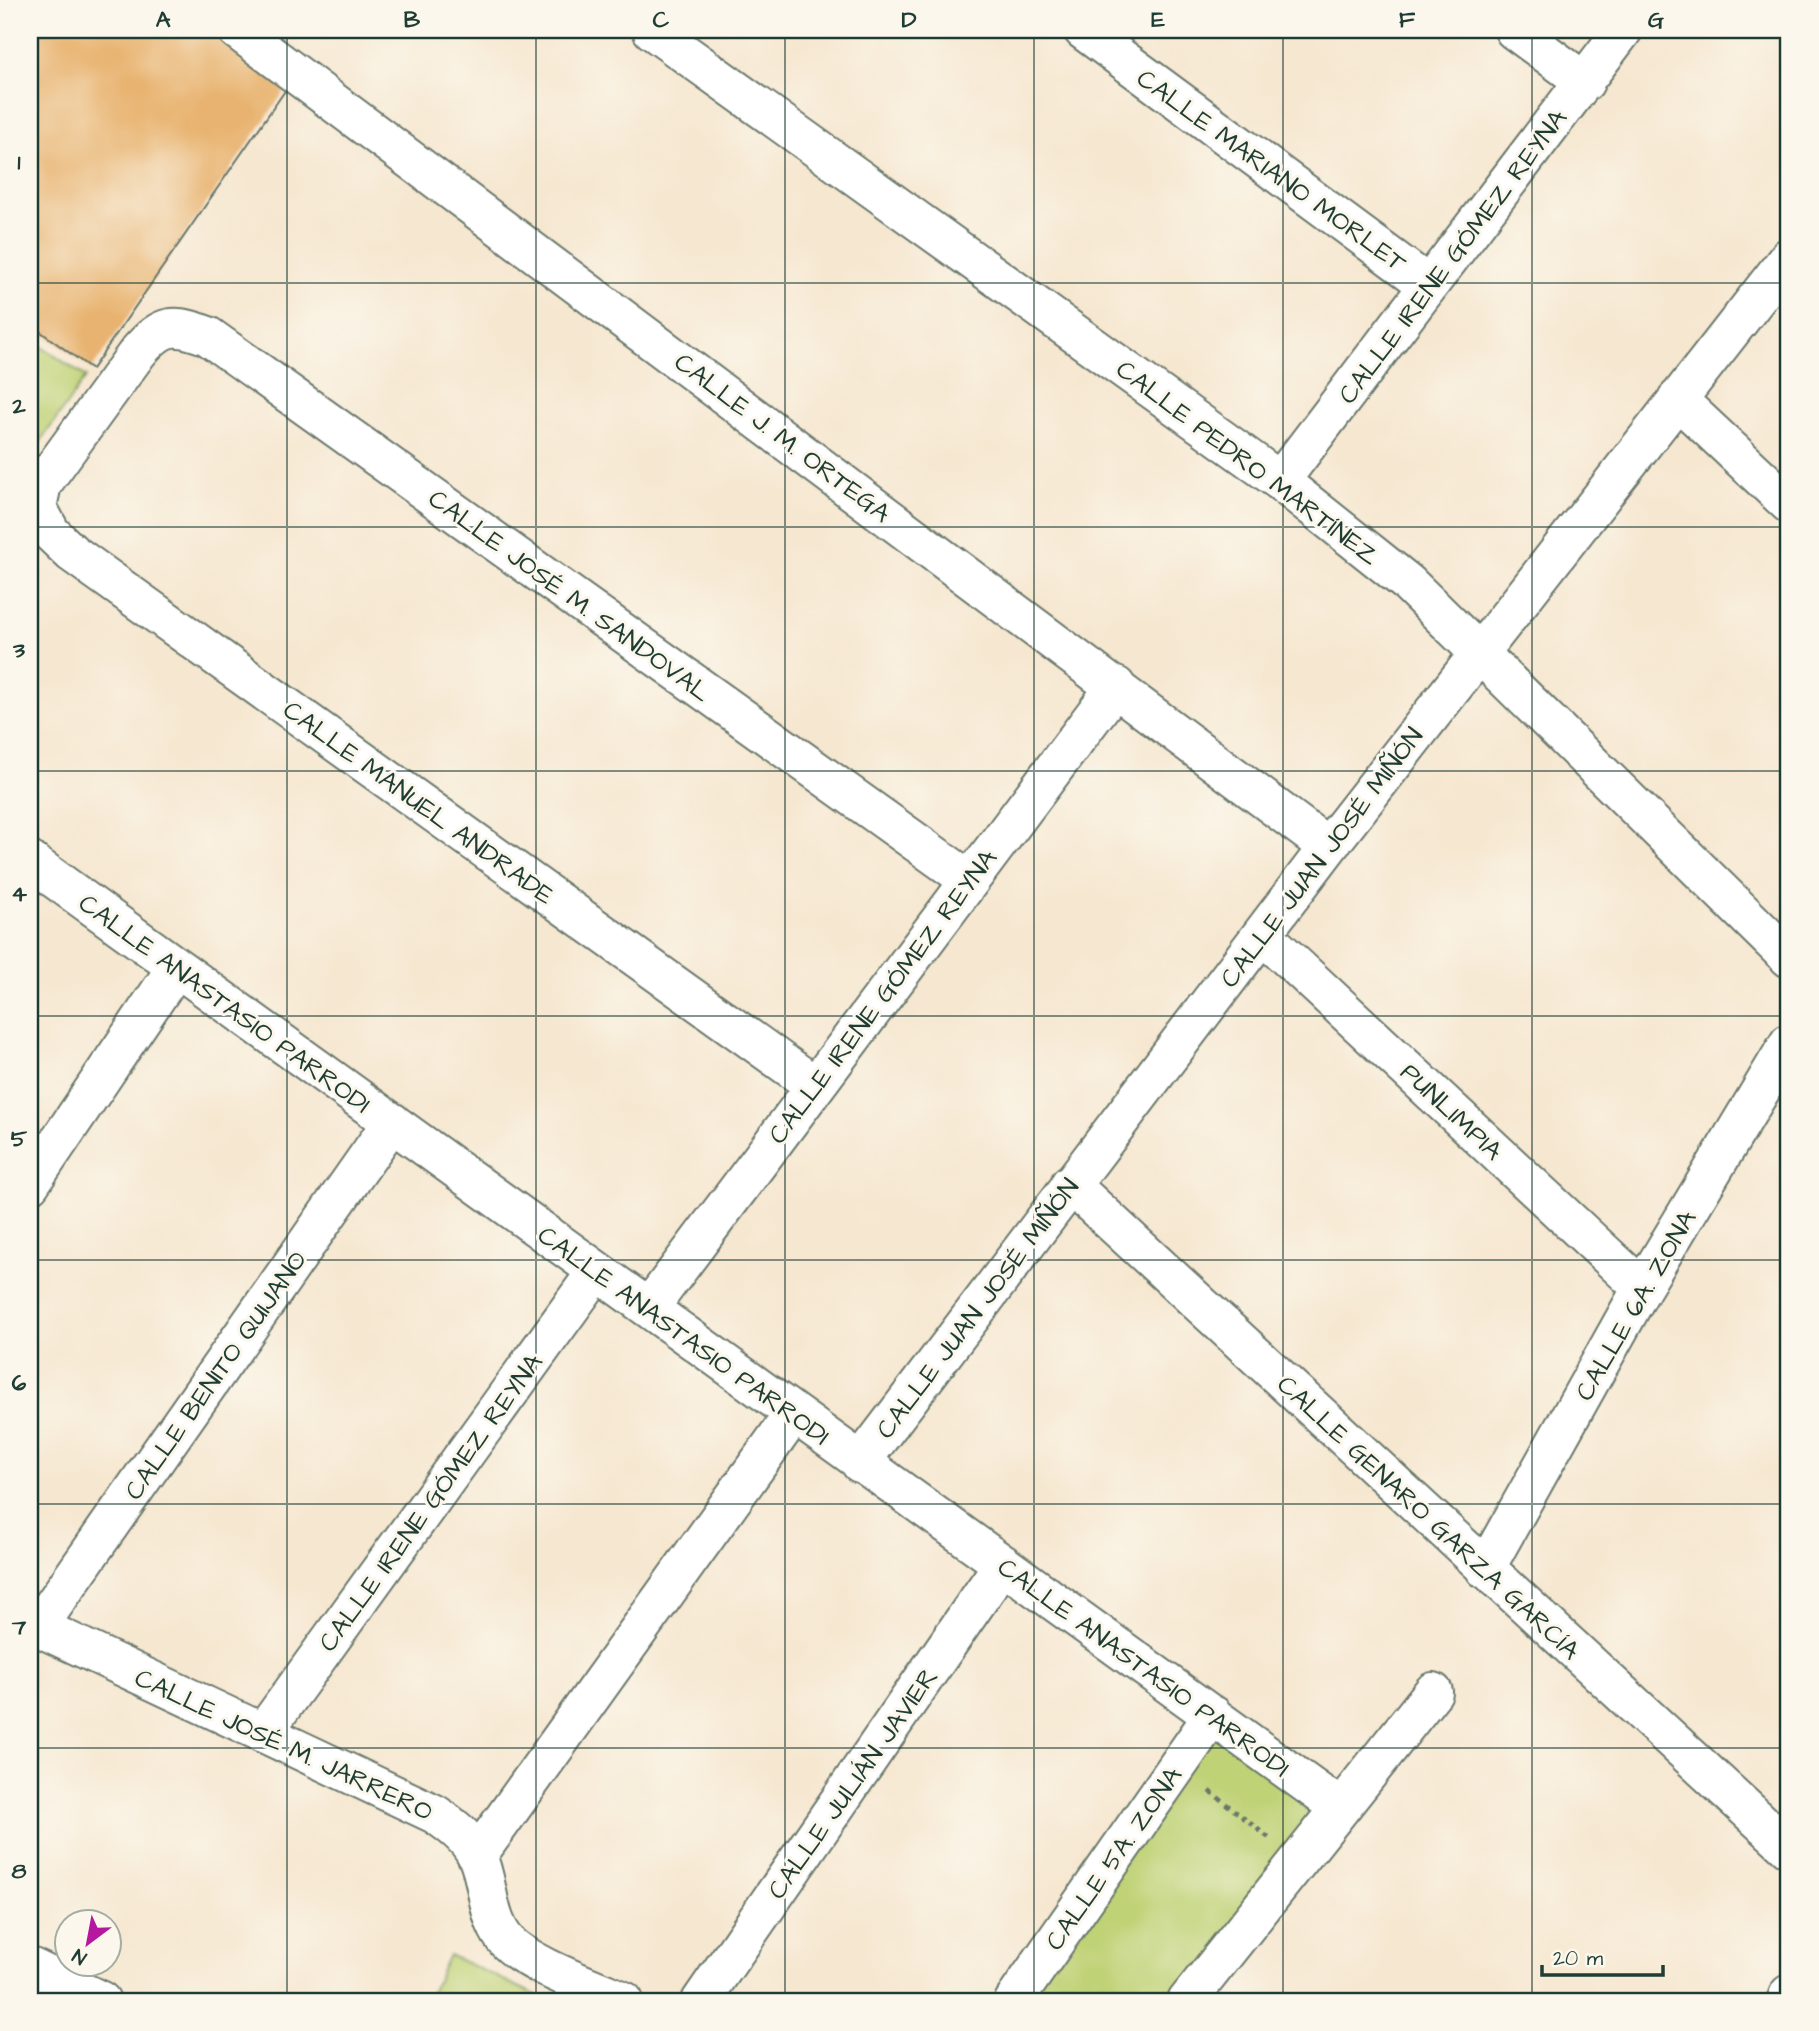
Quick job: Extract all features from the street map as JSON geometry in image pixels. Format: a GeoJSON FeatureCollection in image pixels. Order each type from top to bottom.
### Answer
{"type":"FeatureCollection","features":[{"type":"Feature","properties":{"kind":"street","name":"CALLE J. M. ORTEGA"},"geometry":{"type":"LineString","coordinates":[[237,30],[1328,846]]}},
{"type":"Feature","properties":{"kind":"street","name":"CALLE PEDRO MARTÍNEZ"},"geometry":{"type":"LineString","coordinates":[[652,30],[1280,481],[1408,583],[1789,958]]}},
{"type":"Feature","properties":{"kind":"street","name":"CALLE MARIANO MORLET"},"geometry":{"type":"LineString","coordinates":[[1083,30],[1427,284]]}},
{"type":"Feature","properties":{"kind":"street"},"geometry":{"type":"LineString","coordinates":[[1514,30],[1585,82]]}},
{"type":"Feature","properties":{"kind":"street","name":"CALLE IRENE GÓMEZ REYNA"},"geometry":{"type":"LineString","coordinates":[[1280,481],[1427,284],[1623,30]]}},
{"type":"Feature","properties":{"kind":"street","name":"CALLE JUAN JOSÉ MIÑÓN"},"geometry":{"type":"LineString","coordinates":[[860,1463],[1328,846],[1789,257]]}},
{"type":"Feature","properties":{"kind":"street","name":"CALLE MANUEL ANDRADE"},"geometry":{"type":"LineString","coordinates":[[165,327],[150,337],[138,352],[42,484],[37,507],[51,533],[72,553],[814,1085]]}},
{"type":"Feature","properties":{"kind":"street","name":"CALLE JOSÉ M. SANDOVAL"},"geometry":{"type":"LineString","coordinates":[[165,327],[185,327],[208,336],[969,880]]}},
{"type":"Feature","properties":{"kind":"street"},"geometry":{"type":"LineString","coordinates":[[1677,399],[1789,504]]}},
{"type":"Feature","properties":{"kind":"street","name":"CALLE IRENE GÓMEZ REYNA"},"geometry":{"type":"LineString","coordinates":[[649,1308],[1116,686]]}},
{"type":"Feature","properties":{"kind":"street","name":"CALLE ANASTASIO PARRODI"},"geometry":{"type":"LineString","coordinates":[[30,861],[1340,1808]]}},
{"type":"Feature","properties":{"kind":"street","name":"PUNLIMPIA"},"geometry":{"type":"LineString","coordinates":[[1262,934],[1643,1288]]}},
{"type":"Feature","properties":{"kind":"street"},"geometry":{"type":"LineString","coordinates":[[30,1184],[176,968]]}},
{"type":"Feature","properties":{"kind":"street","name":"CALLE 6A. ZONA"},"geometry":{"type":"LineString","coordinates":[[1485,1569],[1643,1288],[1789,1043]]}},
{"type":"Feature","properties":{"kind":"street","name":"CALLE BENITO QUIJANO"},"geometry":{"type":"LineString","coordinates":[[34,1625],[391,1122]]}},
{"type":"Feature","properties":{"kind":"street","name":"CALLE GENARO GARZA GARCÍA"},"geometry":{"type":"LineString","coordinates":[[1070,1184],[1789,1848]]}},
{"type":"Feature","properties":{"kind":"street","name":"CALLE IRENE GÓMEZ REYNA"},"geometry":{"type":"LineString","coordinates":[[263,1733],[597,1271]]}},
{"type":"Feature","properties":{"kind":"street"},"geometry":{"type":"LineString","coordinates":[[477,1856],[793,1415]]}},
{"type":"Feature","properties":{"kind":"street","name":"CALLE JULIÁN JAVIER"},"geometry":{"type":"LineString","coordinates":[[701,2001],[1003,1564]]}},
{"type":"Feature","properties":{"kind":"street","name":"CALLE JOSÉ M. JARRERO"},"geometry":{"type":"LineString","coordinates":[[34,1625],[435,1814],[459,1832],[477,1856],[491,1910],[505,1939],[527,1957],[624,2001]]}},
{"type":"Feature","properties":{"kind":"street"},"geometry":{"type":"LineString","coordinates":[[1186,2001],[1433,1692]]}},
{"type":"Feature","properties":{"kind":"street","name":"CALLE 5A. ZONA"},"geometry":{"type":"LineString","coordinates":[[1013,2001],[1213,1715]]}},
{"type":"Feature","properties":{"kind":"street"},"geometry":{"type":"LineString","coordinates":[[30,1967],[101,2001]]}},
{"type":"Feature","properties":{"kind":"street"},"geometry":{"type":"LineString","coordinates":[[1786,2001],[1789,1994]]}},
{"type":"Feature","properties":{"kind":"path"},"geometry":{"type":"LineString","coordinates":[[1203,1786],[1269,1838],[1260,1849]]}},
{"type":"Feature","properties":{"kind":"green space"},"geometry":{"type":"Polygon","coordinates":[[[30,339],[86,377],[30,456],[30,339]]]}},
{"type":"Feature","properties":{"kind":"green space"},"geometry":{"type":"Polygon","coordinates":[[[1213,1715],[1340,1808],[1187,2001],[1014,2001],[1213,1715]]]}},
{"type":"Feature","properties":{"kind":"green space"},"geometry":{"type":"Polygon","coordinates":[[[449,1955],[549,2001],[427,2001],[449,1955]]]}},
{"type":"Feature","properties":{"kind":"building"},"geometry":{"type":"Polygon","coordinates":[[[30,30],[211,30],[289,85],[92,369],[30,324],[30,30]]]}}]}
